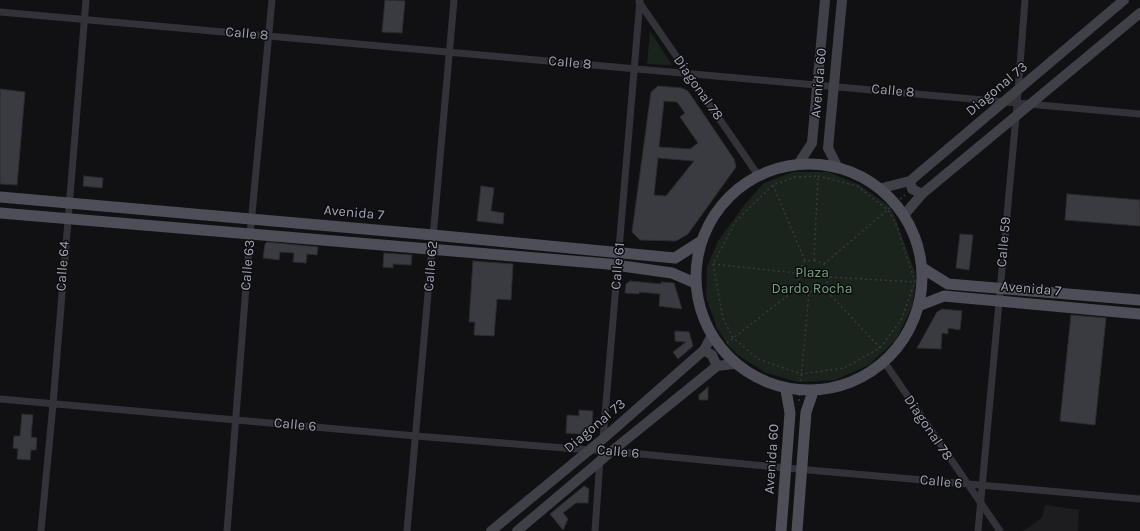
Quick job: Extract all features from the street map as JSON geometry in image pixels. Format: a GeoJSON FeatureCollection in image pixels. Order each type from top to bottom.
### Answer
{"type":"FeatureCollection","features":[{"type":"Feature","properties":{"kind":"main road","name":"Avenida 60"},"geometry":{"type":"LineString","coordinates":[[799,163],[812,143],[825,0]]}},
{"type":"Feature","properties":{"kind":"main road","name":"Avenida 60"},"geometry":{"type":"LineString","coordinates":[[837,166],[828,148],[842,0]]}},
{"type":"Feature","properties":{"kind":"main road","name":"Diagonal 73"},"geometry":{"type":"LineString","coordinates":[[882,188],[910,181],[1124,0]]}},
{"type":"Feature","properties":{"kind":"main road"},"geometry":{"type":"LineString","coordinates":[[906,214],[922,194],[1140,13]]}},
{"type":"Feature","properties":{"kind":"main road"},"geometry":{"type":"LineString","coordinates":[[799,163],[837,166],[882,188],[906,214],[924,269],[921,305],[910,333],[885,363],[848,385],[813,392],[786,390],[733,364],[711,337],[695,283],[700,242],[709,222],[721,205],[735,190],[767,171],[799,163]]}},
{"type":"Feature","properties":{"kind":"main road"},"geometry":{"type":"LineString","coordinates":[[910,181],[912,189],[922,194]]}},
{"type":"Feature","properties":{"kind":"main road","name":"Avenida 7"},"geometry":{"type":"LineString","coordinates":[[0,197],[675,258],[700,242]]}},
{"type":"Feature","properties":{"kind":"main road"},"geometry":{"type":"LineString","coordinates":[[0,213],[618,266],[672,274],[695,283]]}},
{"type":"Feature","properties":{"kind":"main road","name":"Avenida 7"},"geometry":{"type":"LineString","coordinates":[[924,269],[948,284],[1140,300]]}},
{"type":"Feature","properties":{"kind":"main road","name":"Avenida 7"},"geometry":{"type":"LineString","coordinates":[[921,305],[944,296],[1140,314]]}},
{"type":"Feature","properties":{"kind":"main road","name":"Diagonal 73"},"geometry":{"type":"LineString","coordinates":[[491,531],[604,438],[704,350],[711,337]]}},
{"type":"Feature","properties":{"kind":"main road"},"geometry":{"type":"LineString","coordinates":[[704,350],[712,355],[717,366]]}},
{"type":"Feature","properties":{"kind":"main road"},"geometry":{"type":"LineString","coordinates":[[517,531],[612,451],[717,366],[733,364]]}},
{"type":"Feature","properties":{"kind":"main road","name":"Avenida 60"},"geometry":{"type":"LineString","coordinates":[[781,531],[790,412],[786,390]]}},
{"type":"Feature","properties":{"kind":"main road"},"geometry":{"type":"LineString","coordinates":[[797,531],[806,412],[813,392]]}},
{"type":"Feature","properties":{"kind":"main road"},"geometry":{"type":"LineString","coordinates":[[790,412],[799,409],[806,412]]}},
{"type":"Feature","properties":{"kind":"street","name":"Calle 64"},"geometry":{"type":"LineString","coordinates":[[41,531],[53,404],[68,204],[86,0]]}},
{"type":"Feature","properties":{"kind":"street","name":"Calle 63"},"geometry":{"type":"LineString","coordinates":[[227,531],[250,234],[272,0]]}},
{"type":"Feature","properties":{"kind":"street","name":"Calle 62"},"geometry":{"type":"LineString","coordinates":[[407,531],[454,0]]}},
{"type":"Feature","properties":{"kind":"street","name":"Calle 59"},"geometry":{"type":"LineString","coordinates":[[978,531],[1016,117],[1025,0]]}},
{"type":"Feature","properties":{"kind":"street","name":"Calle 61"},"geometry":{"type":"LineString","coordinates":[[595,531],[601,450],[604,438],[639,1]]}},
{"type":"Feature","properties":{"kind":"street","name":"Diagonal 78"},"geometry":{"type":"LineString","coordinates":[[639,1],[758,176]]}},
{"type":"Feature","properties":{"kind":"street","name":"Calle 8"},"geometry":{"type":"LineString","coordinates":[[0,12],[1140,114]]}},
{"type":"Feature","properties":{"kind":"street","name":"Diagonal 78"},"geometry":{"type":"LineString","coordinates":[[885,363],[1000,531]]}},
{"type":"Feature","properties":{"kind":"street","name":"Calle 6"},"geometry":{"type":"LineString","coordinates":[[0,399],[416,436],[601,450],[1140,499]]}},
{"type":"Feature","properties":{"kind":"path"},"geometry":{"type":"LineString","coordinates":[[814,260],[818,176]]}},
{"type":"Feature","properties":{"kind":"path"},"geometry":{"type":"LineString","coordinates":[[818,176],[857,186],[888,210],[896,224],[915,282],[901,320],[880,348],[844,368],[801,374],[758,359],[733,338],[723,318],[713,264],[736,221],[773,186],[795,177],[818,176]]}},
{"type":"Feature","properties":{"kind":"path"},"geometry":{"type":"LineString","coordinates":[[773,186],[805,262]]}},
{"type":"Feature","properties":{"kind":"path"},"geometry":{"type":"LineString","coordinates":[[824,264],[888,210]]}},
{"type":"Feature","properties":{"kind":"path"},"geometry":{"type":"LineString","coordinates":[[814,260],[824,264],[830,277],[824,288],[809,292],[800,286],[797,273],[805,262],[814,260]]}},
{"type":"Feature","properties":{"kind":"path"},"geometry":{"type":"LineString","coordinates":[[713,264],[797,273]]}},
{"type":"Feature","properties":{"kind":"path"},"geometry":{"type":"LineString","coordinates":[[830,277],[915,282]]}},
{"type":"Feature","properties":{"kind":"path"},"geometry":{"type":"LineString","coordinates":[[733,338],[800,286]]}},
{"type":"Feature","properties":{"kind":"path"},"geometry":{"type":"LineString","coordinates":[[824,288],[880,348]]}},
{"type":"Feature","properties":{"kind":"path"},"geometry":{"type":"LineString","coordinates":[[799,392],[809,292]]}},
{"type":"Feature","properties":{"kind":"shaded area"},"geometry":{"type":"Polygon","coordinates":[[[1045,505],[1079,510],[1078,531],[1023,531],[1042,518],[1045,505]]]}},
{"type":"Feature","properties":{"kind":"green space"},"geometry":{"type":"Polygon","coordinates":[[[650,31],[672,65],[647,64],[650,31]]]}},
{"type":"Feature","properties":{"kind":"green space","name":"Plaza Dardo Rocha"},"geometry":{"type":"Polygon","coordinates":[[[793,172],[828,172],[860,185],[887,205],[893,212],[915,272],[916,280],[912,307],[896,340],[869,365],[835,380],[799,382],[766,373],[738,355],[727,344],[717,328],[706,297],[707,267],[718,241],[745,204],[764,183],[793,172]]]}},
{"type":"Feature","properties":{"kind":"building"},"geometry":{"type":"Polygon","coordinates":[[[385,0],[405,1],[402,33],[382,32],[385,0]]]}},
{"type":"Feature","properties":{"kind":"building"},"geometry":{"type":"Polygon","coordinates":[[[658,86],[682,88],[688,91],[734,159],[736,167],[688,234],[676,241],[640,240],[632,232],[651,92],[658,86]],[[664,101],[659,147],[690,149],[698,143],[680,117],[685,113],[677,102],[664,101]],[[658,158],[654,195],[666,196],[694,161],[658,158]]]}},
{"type":"Feature","properties":{"kind":"building"},"geometry":{"type":"Polygon","coordinates":[[[0,89],[25,92],[17,185],[0,184],[0,89]]]}},
{"type":"Feature","properties":{"kind":"building"},"geometry":{"type":"Polygon","coordinates":[[[84,176],[103,178],[102,188],[83,186],[84,176]]]}},
{"type":"Feature","properties":{"kind":"building"},"geometry":{"type":"Polygon","coordinates":[[[481,186],[494,188],[491,211],[504,213],[503,224],[477,221],[481,186]]]}},
{"type":"Feature","properties":{"kind":"building"},"geometry":{"type":"Polygon","coordinates":[[[1067,194],[1140,200],[1140,226],[1065,220],[1067,194]]]}},
{"type":"Feature","properties":{"kind":"building"},"geometry":{"type":"Polygon","coordinates":[[[960,234],[973,235],[969,270],[956,268],[960,234]]]}},
{"type":"Feature","properties":{"kind":"building"},"geometry":{"type":"Polygon","coordinates":[[[267,242],[318,247],[317,255],[307,254],[306,263],[293,262],[294,253],[280,252],[279,260],[263,258],[265,244],[267,242]]]}},
{"type":"Feature","properties":{"kind":"building"},"geometry":{"type":"Polygon","coordinates":[[[384,253],[412,255],[411,265],[393,264],[393,268],[383,267],[384,253]]]}},
{"type":"Feature","properties":{"kind":"building"},"geometry":{"type":"Polygon","coordinates":[[[473,261],[513,264],[511,300],[497,299],[494,336],[474,335],[475,322],[469,322],[473,261]]]}},
{"type":"Feature","properties":{"kind":"building"},"geometry":{"type":"Polygon","coordinates":[[[630,281],[661,284],[661,282],[674,283],[682,309],[659,306],[660,294],[639,292],[639,294],[625,293],[626,284],[630,281]]]}},
{"type":"Feature","properties":{"kind":"building"},"geometry":{"type":"Polygon","coordinates":[[[942,309],[962,311],[960,330],[948,328],[948,334],[942,333],[941,349],[917,348],[937,312],[942,309]]]}},
{"type":"Feature","properties":{"kind":"building"},"geometry":{"type":"Polygon","coordinates":[[[1071,315],[1106,318],[1095,425],[1060,421],[1071,315]]]}},
{"type":"Feature","properties":{"kind":"building"},"geometry":{"type":"Polygon","coordinates":[[[675,331],[689,332],[693,346],[678,359],[673,352],[686,342],[675,341],[675,331]]]}},
{"type":"Feature","properties":{"kind":"building"},"geometry":{"type":"Polygon","coordinates":[[[708,387],[708,400],[699,400],[699,395],[708,387]]]}},
{"type":"Feature","properties":{"kind":"building"},"geometry":{"type":"Polygon","coordinates":[[[579,410],[593,411],[591,435],[566,433],[567,415],[579,416],[579,410]]]}},
{"type":"Feature","properties":{"kind":"building"},"geometry":{"type":"Polygon","coordinates":[[[22,414],[33,415],[31,437],[37,438],[36,450],[31,450],[30,460],[17,459],[18,449],[13,448],[14,436],[20,436],[22,414]]]}},
{"type":"Feature","properties":{"kind":"building"},"geometry":{"type":"Polygon","coordinates":[[[584,486],[589,489],[588,503],[576,503],[563,513],[568,519],[563,530],[550,514],[584,486]]]}}]}
